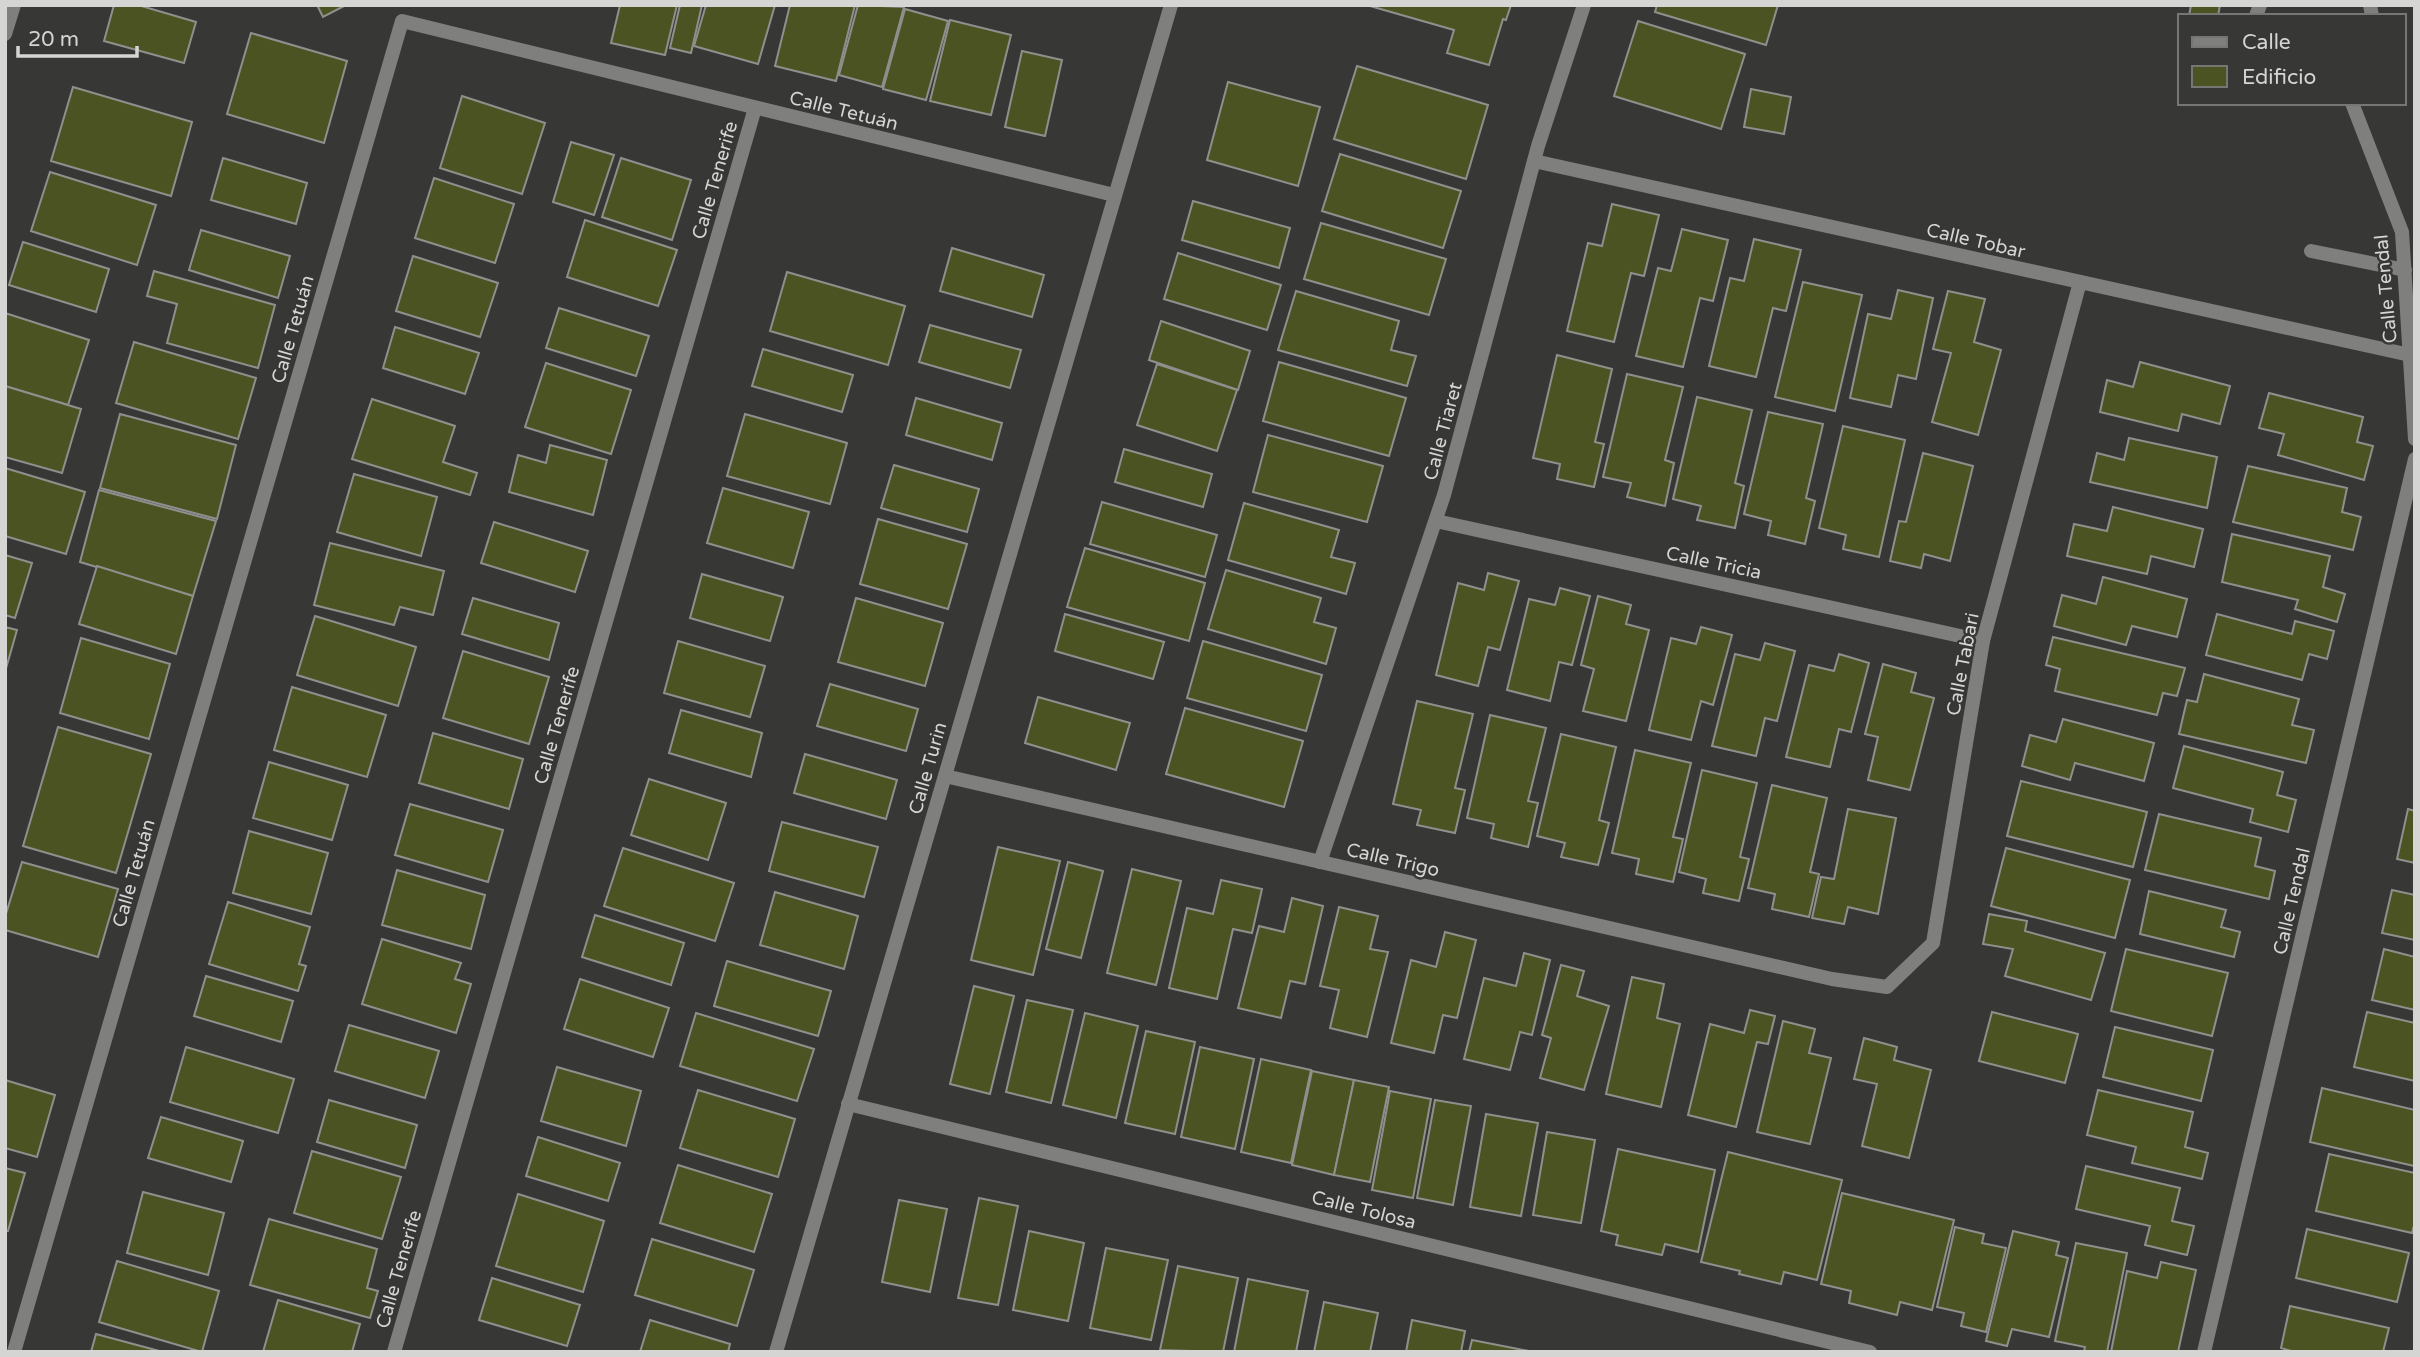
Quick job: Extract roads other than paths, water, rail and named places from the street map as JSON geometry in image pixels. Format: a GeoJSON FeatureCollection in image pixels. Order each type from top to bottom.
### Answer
{"type":"FeatureCollection","features":[{"type":"Feature","properties":{"kind":"street"},"geometry":{"type":"LineString","coordinates":[[5,34],[14,5]]}},
{"type":"Feature","properties":{"kind":"street","name":"Calle Tiaret"},"geometry":{"type":"LineString","coordinates":[[1320,862],[1436,521],[1534,161],[1584,5]]}},
{"type":"Feature","properties":{"kind":"street","name":"Calle Turin"},"geometry":{"type":"LineString","coordinates":[[776,1352],[1171,6]]}},
{"type":"Feature","properties":{"kind":"street","name":"Calle Tetuán"},"geometry":{"type":"LineString","coordinates":[[14,1352],[402,21],[1114,195]]}},
{"type":"Feature","properties":{"kind":"street","name":"Calle Tendal"},"geometry":{"type":"LineString","coordinates":[[2353,105],[2402,232],[2415,439]]}},
{"type":"Feature","properties":{"kind":"street","name":"Calle Tenerife"},"geometry":{"type":"LineString","coordinates":[[394,1352],[755,108]]}},
{"type":"Feature","properties":{"kind":"street","name":"Calle Tobar"},"geometry":{"type":"LineString","coordinates":[[1534,161],[2410,355]]}},
{"type":"Feature","properties":{"kind":"street"},"geometry":{"type":"LineString","coordinates":[[2311,251],[2405,270]]}},
{"type":"Feature","properties":{"kind":"street","name":"Calle Tabari"},"geometry":{"type":"LineString","coordinates":[[1832,979],[1887,986],[1933,943],[1983,641],[2080,282]]}},
{"type":"Feature","properties":{"kind":"street","name":"Calle Tendal"},"geometry":{"type":"LineString","coordinates":[[2204,1352],[2415,459]]}},
{"type":"Feature","properties":{"kind":"street","name":"Calle Tricia"},"geometry":{"type":"LineString","coordinates":[[1436,521],[1983,641]]}},
{"type":"Feature","properties":{"kind":"street","name":"Calle Trigo"},"geometry":{"type":"LineString","coordinates":[[945,776],[1832,979]]}},
{"type":"Feature","properties":{"kind":"street","name":"Calle Tolosa"},"geometry":{"type":"LineString","coordinates":[[848,1104],[1870,1352]]}}]}
